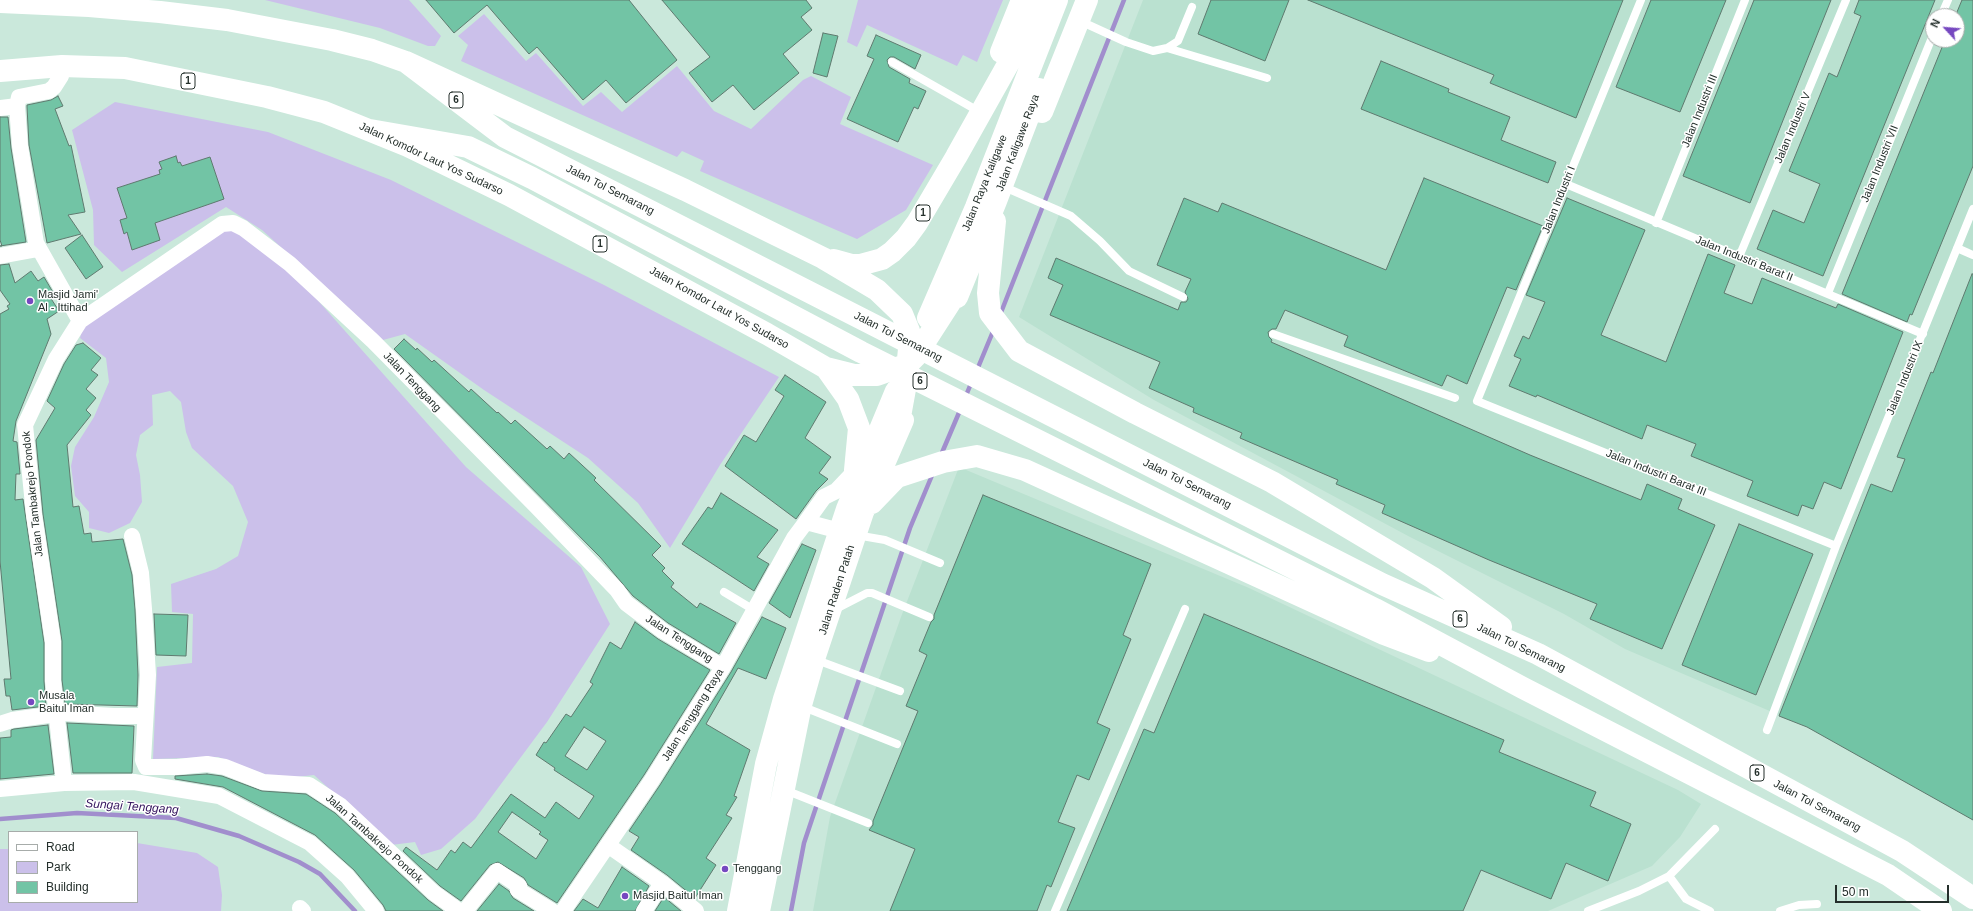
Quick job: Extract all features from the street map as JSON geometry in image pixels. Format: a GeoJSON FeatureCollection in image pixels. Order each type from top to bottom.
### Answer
{"type":"FeatureCollection","features":[{"type":"Feature","properties":{"kind":"highway"},"geometry":{"type":"LineString","coordinates":[[982,109],[985,94],[1022,0]]}},
{"type":"Feature","properties":{"kind":"highway","name":"1"},"geometry":{"type":"LineString","coordinates":[[0,2],[47,2],[160,12],[227,20],[332,40],[372,50],[406,62],[685,190],[823,258],[852,265],[860,265],[882,259],[892,252],[917,223],[1044,0]]}},
{"type":"Feature","properties":{"kind":"highway","name":"Jalan Raya Kaligawe"},"geometry":{"type":"LineString","coordinates":[[908,364],[976,207],[1057,0]]}},
{"type":"Feature","properties":{"kind":"highway","name":"Jalan Kaligawe Raya"},"geometry":{"type":"LineString","coordinates":[[962,284],[1006,194],[1010,165],[1087,0]]}},
{"type":"Feature","properties":{"kind":"highway","name":"Jalan Tol Semarang"},"geometry":{"type":"LineString","coordinates":[[406,62],[505,137],[1382,584],[1538,654],[1902,852],[1973,898]]}},
{"type":"Feature","properties":{"kind":"highway","name":"Jalan Komdor Laut Yos Sudarso"},"geometry":{"type":"LineString","coordinates":[[0,71],[62,66],[125,68],[267,97],[324,112],[408,146],[509,195],[826,368]]}},
{"type":"Feature","properties":{"kind":"highway","name":"6"},"geometry":{"type":"LineString","coordinates":[[370,130],[468,147],[587,206],[861,352],[1375,609],[1524,688],[1888,875],[1941,911]]}},
{"type":"Feature","properties":{"kind":"highway"},"geometry":{"type":"LineString","coordinates":[[1006,194],[988,293],[990,313],[1011,343],[1019,351],[1135,413],[1272,482],[1433,578],[1538,654]]}},
{"type":"Feature","properties":{"kind":"highway"},"geometry":{"type":"LineString","coordinates":[[823,258],[877,290],[902,314],[910,331],[908,364],[897,433]]}},
{"type":"Feature","properties":{"kind":"highway"},"geometry":{"type":"LineString","coordinates":[[908,364],[915,357],[962,284]]}},
{"type":"Feature","properties":{"kind":"highway","name":"Jalan Raden Patah"},"geometry":{"type":"LineString","coordinates":[[855,510],[897,433],[962,284]]}},
{"type":"Feature","properties":{"kind":"highway","name":"1"},"geometry":{"type":"LineString","coordinates":[[826,368],[854,375],[877,375],[908,364]]}},
{"type":"Feature","properties":{"kind":"highway","name":"Jalan Raden Patah"},"geometry":{"type":"LineString","coordinates":[[738,911],[766,764],[784,699],[847,533],[886,412],[908,364]]}},
{"type":"Feature","properties":{"kind":"highway"},"geometry":{"type":"LineString","coordinates":[[826,368],[848,399],[859,428],[855,471],[855,510]]}},
{"type":"Feature","properties":{"kind":"highway"},"geometry":{"type":"LineString","coordinates":[[855,510],[897,477],[943,462],[977,456],[1025,470],[1384,634],[1524,688]]}},
{"type":"Feature","properties":{"kind":"highway","name":"Jalan Raden Patah"},"geometry":{"type":"LineString","coordinates":[[759,911],[810,709],[814,659],[830,612],[847,533]]}},
{"type":"Feature","properties":{"kind":"street"},"geometry":{"type":"LineString","coordinates":[[62,66],[61,76],[54,87],[49,90],[19,98],[17,106],[20,146],[38,249],[80,321]]}},
{"type":"Feature","properties":{"kind":"street"},"geometry":{"type":"LineString","coordinates":[[0,108],[17,106]]}},
{"type":"Feature","properties":{"kind":"street","name":"Jalan Tenggang"},"geometry":{"type":"LineString","coordinates":[[80,321],[222,224],[233,223],[243,228],[290,264],[374,342],[531,501],[626,603],[663,631],[723,666]]}},
{"type":"Feature","properties":{"kind":"street"},"geometry":{"type":"LineString","coordinates":[[0,256],[38,249]]}},
{"type":"Feature","properties":{"kind":"street","name":"Jalan Tambakrejo Pondok"},"geometry":{"type":"LineString","coordinates":[[64,783],[53,681],[53,642],[34,515],[25,425],[56,359],[80,321]]}},
{"type":"Feature","properties":{"kind":"street","name":"Jalan Tenggang Raya"},"geometry":{"type":"LineString","coordinates":[[563,911],[609,846],[723,666],[794,538],[824,497],[836,491],[855,471]]}},
{"type":"Feature","properties":{"kind":"street"},"geometry":{"type":"LineString","coordinates":[[806,522],[847,533]]}},
{"type":"Feature","properties":{"kind":"street","name":"Jalan Tambakrejo Pondok"},"geometry":{"type":"LineString","coordinates":[[132,536],[141,572],[148,674],[144,716],[143,760],[146,767],[156,768],[207,764],[225,767],[264,782],[309,785],[341,806],[434,893],[459,911]]}},
{"type":"Feature","properties":{"kind":"street"},"geometry":{"type":"LineString","coordinates":[[0,724],[12,720],[63,713],[144,716]]}},
{"type":"Feature","properties":{"kind":"street"},"geometry":{"type":"LineString","coordinates":[[0,789],[64,783],[140,782],[210,793],[225,798],[310,843],[347,876],[376,911]]}},
{"type":"Feature","properties":{"kind":"street"},"geometry":{"type":"LineString","coordinates":[[609,846],[662,883],[696,911]]}},
{"type":"Feature","properties":{"kind":"street"},"geometry":{"type":"LineString","coordinates":[[466,911],[497,871],[519,886],[518,890],[552,911]]}},
{"type":"Feature","properties":{"kind":"street"},"geometry":{"type":"LineString","coordinates":[[644,911],[662,883]]}},
{"type":"Feature","properties":{"kind":"lane","name":"Jalan Industri I"},"geometry":{"type":"LineString","coordinates":[[1477,400],[1642,0]]}},
{"type":"Feature","properties":{"kind":"lane","name":"Jalan Industri III"},"geometry":{"type":"LineString","coordinates":[[1656,223],[1745,0]]}},
{"type":"Feature","properties":{"kind":"lane","name":"Jalan Industri V"},"geometry":{"type":"LineString","coordinates":[[1739,257],[1846,0]]}},
{"type":"Feature","properties":{"kind":"lane"},"geometry":{"type":"LineString","coordinates":[[1080,15],[1126,42],[1153,51],[1166,48],[1178,41],[1192,7]]}},
{"type":"Feature","properties":{"kind":"lane"},"geometry":{"type":"LineString","coordinates":[[1166,48],[1267,78]]}},
{"type":"Feature","properties":{"kind":"lane","name":"Jalan Industri VII"},"geometry":{"type":"LineString","coordinates":[[1828,293],[1928,48]]}},
{"type":"Feature","properties":{"kind":"lane"},"geometry":{"type":"LineString","coordinates":[[892,62],[982,109]]}},
{"type":"Feature","properties":{"kind":"lane","name":"Jalan Industri Barat II"},"geometry":{"type":"LineString","coordinates":[[1566,184],[1923,334]]}},
{"type":"Feature","properties":{"kind":"lane"},"geometry":{"type":"LineString","coordinates":[[1006,194],[1071,216],[1100,241],[1129,271],[1183,297]]}},
{"type":"Feature","properties":{"kind":"lane","name":"Jalan Industri IX"},"geometry":{"type":"LineString","coordinates":[[1767,730],[1836,546],[1973,209]]}},
{"type":"Feature","properties":{"kind":"lane"},"geometry":{"type":"LineString","coordinates":[[1957,248],[1973,255]]}},
{"type":"Feature","properties":{"kind":"lane"},"geometry":{"type":"LineString","coordinates":[[1273,334],[1455,398]]}},
{"type":"Feature","properties":{"kind":"lane","name":"Jalan Industri Barat III"},"geometry":{"type":"LineString","coordinates":[[1477,400],[1836,546]]}},
{"type":"Feature","properties":{"kind":"lane"},"geometry":{"type":"LineString","coordinates":[[847,533],[885,540],[940,563]]}},
{"type":"Feature","properties":{"kind":"lane"},"geometry":{"type":"LineString","coordinates":[[724,592],[754,610]]}},
{"type":"Feature","properties":{"kind":"lane"},"geometry":{"type":"LineString","coordinates":[[830,612],[867,593],[903,605],[929,617]]}},
{"type":"Feature","properties":{"kind":"lane"},"geometry":{"type":"LineString","coordinates":[[1055,911],[1185,609]]}},
{"type":"Feature","properties":{"kind":"lane"},"geometry":{"type":"LineString","coordinates":[[814,659],[900,691]]}},
{"type":"Feature","properties":{"kind":"lane"},"geometry":{"type":"LineString","coordinates":[[810,709],[897,744]]}},
{"type":"Feature","properties":{"kind":"lane"},"geometry":{"type":"LineString","coordinates":[[789,792],[868,823]]}},
{"type":"Feature","properties":{"kind":"lane"},"geometry":{"type":"LineString","coordinates":[[1588,911],[1639,891],[1669,876],[1715,828]]}},
{"type":"Feature","properties":{"kind":"lane"},"geometry":{"type":"LineString","coordinates":[[1669,876],[1686,899],[1710,911]]}},
{"type":"Feature","properties":{"kind":"lane"},"geometry":{"type":"LineString","coordinates":[[1780,911],[1799,905],[1817,904]]}},
{"type":"Feature","properties":{"kind":"shaded area"},"geometry":{"type":"Polygon","coordinates":[[[1143,0],[1973,0],[1973,820],[1807,727],[1625,649],[1564,614],[1410,537],[1154,400],[1019,317],[1143,0]]]}},
{"type":"Feature","properties":{"kind":"shaded area"},"geometry":{"type":"Polygon","coordinates":[[[959,467],[1249,588],[1678,790],[1701,804],[1680,837],[1652,866],[1548,911],[813,911],[830,817],[901,617],[959,467]]]}},
{"type":"Feature","properties":{"kind":"green space"},"geometry":{"type":"Polygon","coordinates":[[[265,0],[409,0],[441,36],[435,46],[428,46],[380,28],[265,0]]]}},
{"type":"Feature","properties":{"kind":"green space"},"geometry":{"type":"Polygon","coordinates":[[[858,0],[1003,0],[977,62],[963,55],[957,66],[867,25],[857,47],[847,42],[858,0]]]}},
{"type":"Feature","properties":{"kind":"green space"},"geometry":{"type":"Polygon","coordinates":[[[484,14],[526,61],[536,53],[583,106],[601,92],[622,112],[677,66],[714,111],[751,129],[803,80],[811,76],[851,97],[840,124],[933,165],[906,210],[857,239],[700,171],[704,161],[682,151],[677,157],[461,61],[468,45],[458,36],[484,14]]]}},
{"type":"Feature","properties":{"kind":"green space"},"geometry":{"type":"Polygon","coordinates":[[[115,102],[268,132],[391,180],[604,285],[779,377],[720,465],[670,548],[638,503],[588,458],[484,390],[405,334],[383,340],[262,230],[226,207],[122,272],[94,245],[93,210],[72,130],[115,102]]]}},
{"type":"Feature","properties":{"kind":"green space"},"geometry":{"type":"Polygon","coordinates":[[[229,224],[246,233],[313,295],[466,467],[581,567],[610,624],[547,722],[475,819],[441,849],[421,855],[415,842],[391,845],[314,775],[278,779],[218,757],[153,759],[157,667],[192,663],[193,614],[172,612],[171,584],[216,569],[238,556],[248,522],[233,486],[192,448],[186,432],[181,402],[170,391],[152,395],[153,425],[140,435],[136,455],[140,475],[142,502],[130,523],[109,533],[89,528],[89,512],[75,496],[71,466],[75,447],[94,417],[109,382],[106,358],[80,338],[87,309],[229,224]]]}},
{"type":"Feature","properties":{"kind":"green space"},"geometry":{"type":"Polygon","coordinates":[[[138,843],[197,853],[218,867],[222,895],[221,911],[0,911],[0,849],[8,849],[8,903],[138,903],[138,843]]]}},
{"type":"Feature","properties":{"kind":"building"},"geometry":{"type":"Polygon","coordinates":[[[426,0],[629,0],[677,60],[626,103],[606,80],[583,100],[537,47],[529,54],[487,5],[454,33],[426,0]]]}},
{"type":"Feature","properties":{"kind":"building"},"geometry":{"type":"Polygon","coordinates":[[[662,0],[806,0],[812,8],[801,17],[812,30],[783,54],[799,73],[754,110],[733,85],[712,102],[689,73],[710,57],[662,0]]]}},
{"type":"Feature","properties":{"kind":"building"},"geometry":{"type":"Polygon","coordinates":[[[1211,0],[1289,0],[1265,61],[1198,34],[1211,0]]]}},
{"type":"Feature","properties":{"kind":"building"},"geometry":{"type":"Polygon","coordinates":[[[1308,0],[1623,0],[1576,118],[1490,83],[1494,75],[1308,0]]]}},
{"type":"Feature","properties":{"kind":"building"},"geometry":{"type":"Polygon","coordinates":[[[1651,0],[1726,0],[1680,112],[1616,87],[1651,0]]]}},
{"type":"Feature","properties":{"kind":"building"},"geometry":{"type":"Polygon","coordinates":[[[1754,0],[1831,0],[1750,203],[1683,176],[1754,0]]]}},
{"type":"Feature","properties":{"kind":"building"},"geometry":{"type":"Polygon","coordinates":[[[1859,0],[1935,0],[1932,8],[1925,8],[1925,25],[1823,276],[1757,249],[1773,210],[1804,223],[1820,184],[1789,171],[1829,73],[1837,77],[1861,16],[1854,13],[1859,0]]]}},
{"type":"Feature","properties":{"kind":"building"},"geometry":{"type":"Polygon","coordinates":[[[1962,0],[1973,0],[1973,166],[1912,315],[1910,314],[1907,322],[1842,294],[1942,48],[1965,48],[1965,8],[1959,8],[1962,0]]]}},
{"type":"Feature","properties":{"kind":"building"},"geometry":{"type":"Polygon","coordinates":[[[823,33],[838,36],[827,77],[813,73],[823,33]]]}},
{"type":"Feature","properties":{"kind":"building"},"geometry":{"type":"Polygon","coordinates":[[[876,35],[921,55],[915,69],[894,57],[890,57],[887,60],[889,67],[910,79],[909,83],[926,91],[918,109],[914,107],[898,142],[847,119],[874,59],[867,56],[876,35]]]}},
{"type":"Feature","properties":{"kind":"building"},"geometry":{"type":"Polygon","coordinates":[[[1381,61],[1449,89],[1448,92],[1510,117],[1501,140],[1556,162],[1548,183],[1361,109],[1381,61]]]}},
{"type":"Feature","properties":{"kind":"building"},"geometry":{"type":"Polygon","coordinates":[[[58,96],[63,106],[55,109],[69,146],[71,145],[85,212],[68,215],[81,234],[47,243],[29,145],[27,105],[51,100],[58,96]]]}},
{"type":"Feature","properties":{"kind":"building"},"geometry":{"type":"Polygon","coordinates":[[[0,117],[8,117],[11,148],[26,242],[2,246],[0,240],[0,117]]]}},
{"type":"Feature","properties":{"kind":"building"},"geometry":{"type":"Polygon","coordinates":[[[176,156],[178,163],[180,162],[182,166],[210,157],[224,199],[155,223],[160,240],[132,250],[127,232],[124,234],[120,220],[127,218],[117,188],[160,174],[159,170],[162,169],[159,162],[176,156]]]}},
{"type":"Feature","properties":{"kind":"building"},"geometry":{"type":"Polygon","coordinates":[[[1424,178],[1543,226],[1516,290],[1507,287],[1467,384],[1447,375],[1442,386],[1344,346],[1348,336],[1285,310],[1276,329],[1272,329],[1268,332],[1269,337],[1272,340],[1271,342],[1530,455],[1641,500],[1647,484],[1682,499],[1678,509],[1715,525],[1662,649],[1590,619],[1597,604],[1489,560],[1382,513],[1385,505],[1336,484],[1338,480],[1240,438],[1242,433],[1193,412],[1194,408],[1149,388],[1160,362],[1050,315],[1063,285],[1048,278],[1056,258],[1178,310],[1181,302],[1186,302],[1188,299],[1185,292],[1191,279],[1157,265],[1184,198],[1218,212],[1222,203],[1386,270],[1424,178]]]}},
{"type":"Feature","properties":{"kind":"building"},"geometry":{"type":"Polygon","coordinates":[[[1567,198],[1645,230],[1601,335],[1666,362],[1708,254],[1735,265],[1724,293],[1752,304],[1762,278],[1836,308],[1838,304],[1903,332],[1841,489],[1824,482],[1813,509],[1802,505],[1798,516],[1747,496],[1753,481],[1691,456],[1696,444],[1647,425],[1642,439],[1537,395],[1536,397],[1509,386],[1521,359],[1514,356],[1523,336],[1529,339],[1545,302],[1526,295],[1567,198]]]}},
{"type":"Feature","properties":{"kind":"building"},"geometry":{"type":"Polygon","coordinates":[[[82,235],[103,267],[86,279],[65,248],[82,235]]]}},
{"type":"Feature","properties":{"kind":"building"},"geometry":{"type":"Polygon","coordinates":[[[9,264],[15,283],[31,271],[38,281],[44,277],[54,294],[50,297],[59,311],[47,319],[51,334],[16,421],[13,441],[17,442],[20,474],[16,474],[15,500],[23,499],[44,643],[44,681],[46,706],[12,710],[10,696],[6,696],[4,679],[11,679],[0,561],[0,314],[9,309],[7,306],[10,304],[0,290],[0,265],[9,264]]]}},
{"type":"Feature","properties":{"kind":"building"},"geometry":{"type":"Polygon","coordinates":[[[1972,274],[1973,820],[1807,727],[1779,716],[1871,484],[1892,492],[1905,459],[1897,457],[1931,372],[1933,373],[1972,274]]]}},
{"type":"Feature","properties":{"kind":"building"},"geometry":{"type":"Polygon","coordinates":[[[404,339],[416,350],[417,348],[432,362],[434,360],[469,392],[471,389],[511,424],[515,420],[547,449],[550,446],[564,459],[569,453],[596,478],[594,480],[661,546],[652,555],[665,568],[662,571],[674,583],[671,587],[697,608],[700,603],[736,623],[719,654],[668,623],[633,596],[600,557],[394,349],[404,339]]]}},
{"type":"Feature","properties":{"kind":"building"},"geometry":{"type":"Polygon","coordinates":[[[83,343],[101,358],[91,370],[98,375],[86,389],[96,398],[86,410],[91,415],[67,445],[73,507],[79,506],[84,534],[91,533],[92,542],[123,539],[132,575],[135,610],[138,675],[137,706],[65,704],[62,680],[62,641],[43,514],[36,440],[55,408],[47,401],[64,364],[76,345],[83,343]]]}},
{"type":"Feature","properties":{"kind":"building"},"geometry":{"type":"Polygon","coordinates":[[[785,375],[826,402],[805,438],[831,457],[819,473],[828,479],[816,491],[796,519],[725,466],[744,435],[756,442],[784,396],[775,390],[785,375]]]}},
{"type":"Feature","properties":{"kind":"building"},"geometry":{"type":"Polygon","coordinates":[[[721,493],[778,530],[757,557],[769,564],[754,591],[682,544],[708,507],[712,509],[721,493]]]}},
{"type":"Feature","properties":{"kind":"building"},"geometry":{"type":"Polygon","coordinates":[[[983,495],[1151,564],[1123,635],[1131,639],[1097,723],[1110,729],[1089,780],[1077,775],[1058,822],[1075,828],[1051,887],[1047,885],[1037,911],[890,911],[915,849],[869,830],[873,825],[873,821],[918,711],[906,706],[927,655],[919,651],[931,622],[934,619],[934,615],[983,495]]]}},
{"type":"Feature","properties":{"kind":"building"},"geometry":{"type":"Polygon","coordinates":[[[1739,524],[1813,554],[1756,695],[1682,665],[1739,524]]]}},
{"type":"Feature","properties":{"kind":"building"},"geometry":{"type":"Polygon","coordinates":[[[802,544],[816,550],[790,618],[769,603],[802,544]]]}},
{"type":"Feature","properties":{"kind":"building"},"geometry":{"type":"Polygon","coordinates":[[[154,614],[188,615],[186,656],[156,655],[154,614]]]}},
{"type":"Feature","properties":{"kind":"building"},"geometry":{"type":"Polygon","coordinates":[[[1204,614],[1504,740],[1499,752],[1596,792],[1590,806],[1631,824],[1608,881],[1566,863],[1551,899],[1481,870],[1463,911],[1067,911],[1144,729],[1154,733],[1204,614]]]}},
{"type":"Feature","properties":{"kind":"building"},"geometry":{"type":"Polygon","coordinates":[[[762,617],[786,628],[766,679],[738,668],[706,724],[750,750],[734,796],[737,797],[726,815],[732,818],[706,858],[716,865],[695,898],[667,875],[631,850],[639,837],[629,831],[660,785],[731,672],[762,617]]]}},
{"type":"Feature","properties":{"kind":"building"},"geometry":{"type":"Polygon","coordinates":[[[635,622],[658,639],[710,670],[644,775],[557,903],[528,885],[524,878],[498,862],[490,865],[461,901],[440,886],[403,851],[406,847],[437,870],[451,850],[455,853],[463,842],[471,848],[511,794],[545,818],[556,802],[579,819],[594,796],[554,770],[555,768],[536,755],[544,742],[546,743],[566,714],[571,717],[593,684],[590,682],[610,642],[621,649],[635,622]],[[584,727],[565,756],[587,770],[606,741],[584,727]],[[512,812],[498,832],[536,859],[548,840],[539,834],[541,832],[512,812]]]}},
{"type":"Feature","properties":{"kind":"building"},"geometry":{"type":"Polygon","coordinates":[[[67,723],[134,726],[132,773],[73,773],[67,723]]]}},
{"type":"Feature","properties":{"kind":"building"},"geometry":{"type":"Polygon","coordinates":[[[48,725],[54,774],[0,779],[0,738],[11,737],[11,730],[14,729],[48,725]]]}},
{"type":"Feature","properties":{"kind":"building"},"geometry":{"type":"Polygon","coordinates":[[[207,774],[222,776],[262,791],[306,794],[335,813],[428,900],[443,911],[386,911],[383,905],[354,870],[315,835],[223,787],[175,779],[175,776],[207,774]]]}},
{"type":"Feature","properties":{"kind":"building","name":"Masjid Baitul Iman"},"geometry":{"type":"Polygon","coordinates":[[[622,867],[649,886],[635,911],[574,911],[583,899],[598,908],[622,867]]]}},
{"type":"Feature","properties":{"kind":"building"},"geometry":{"type":"Polygon","coordinates":[[[499,884],[509,891],[513,898],[534,911],[477,911],[499,884]]]}},
{"type":"Feature","properties":{"kind":"building"},"geometry":{"type":"Polygon","coordinates":[[[664,897],[681,911],[655,911],[664,897]]]}},
{"type":"Feature","properties":{"kind":"waterway"},"geometry":{"type":"LineString","coordinates":[[1000,315],[1124,0]]}},
{"type":"Feature","properties":{"kind":"waterway"},"geometry":{"type":"LineString","coordinates":[[977,370],[994,329]]}},
{"type":"Feature","properties":{"kind":"waterway"},"geometry":{"type":"LineString","coordinates":[[965,398],[972,381]]}},
{"type":"Feature","properties":{"kind":"waterway"},"geometry":{"type":"LineString","coordinates":[[941,455],[961,408]]}},
{"type":"Feature","properties":{"kind":"waterway"},"geometry":{"type":"LineString","coordinates":[[791,911],[804,843],[910,528],[933,473]]}},
{"type":"Feature","properties":{"kind":"waterway","name":"Sungai Tenggang"},"geometry":{"type":"LineString","coordinates":[[0,819],[77,813],[176,818],[239,836],[299,862],[320,874],[355,911]]}},
{"type":"Feature","properties":{"kind":"place","name":"Masjid Jami' Al - Ittihad"},"geometry":{"type":"Point","coordinates":[30,301]}},
{"type":"Feature","properties":{"kind":"place","name":"Musala Baitul Iman"},"geometry":{"type":"Point","coordinates":[31,702]}},
{"type":"Feature","properties":{"kind":"place","name":"Tenggang"},"geometry":{"type":"Point","coordinates":[725,869]}},
{"type":"Feature","properties":{"kind":"place","name":"Masjid Baitul Iman"},"geometry":{"type":"Point","coordinates":[625,896]}}]}
